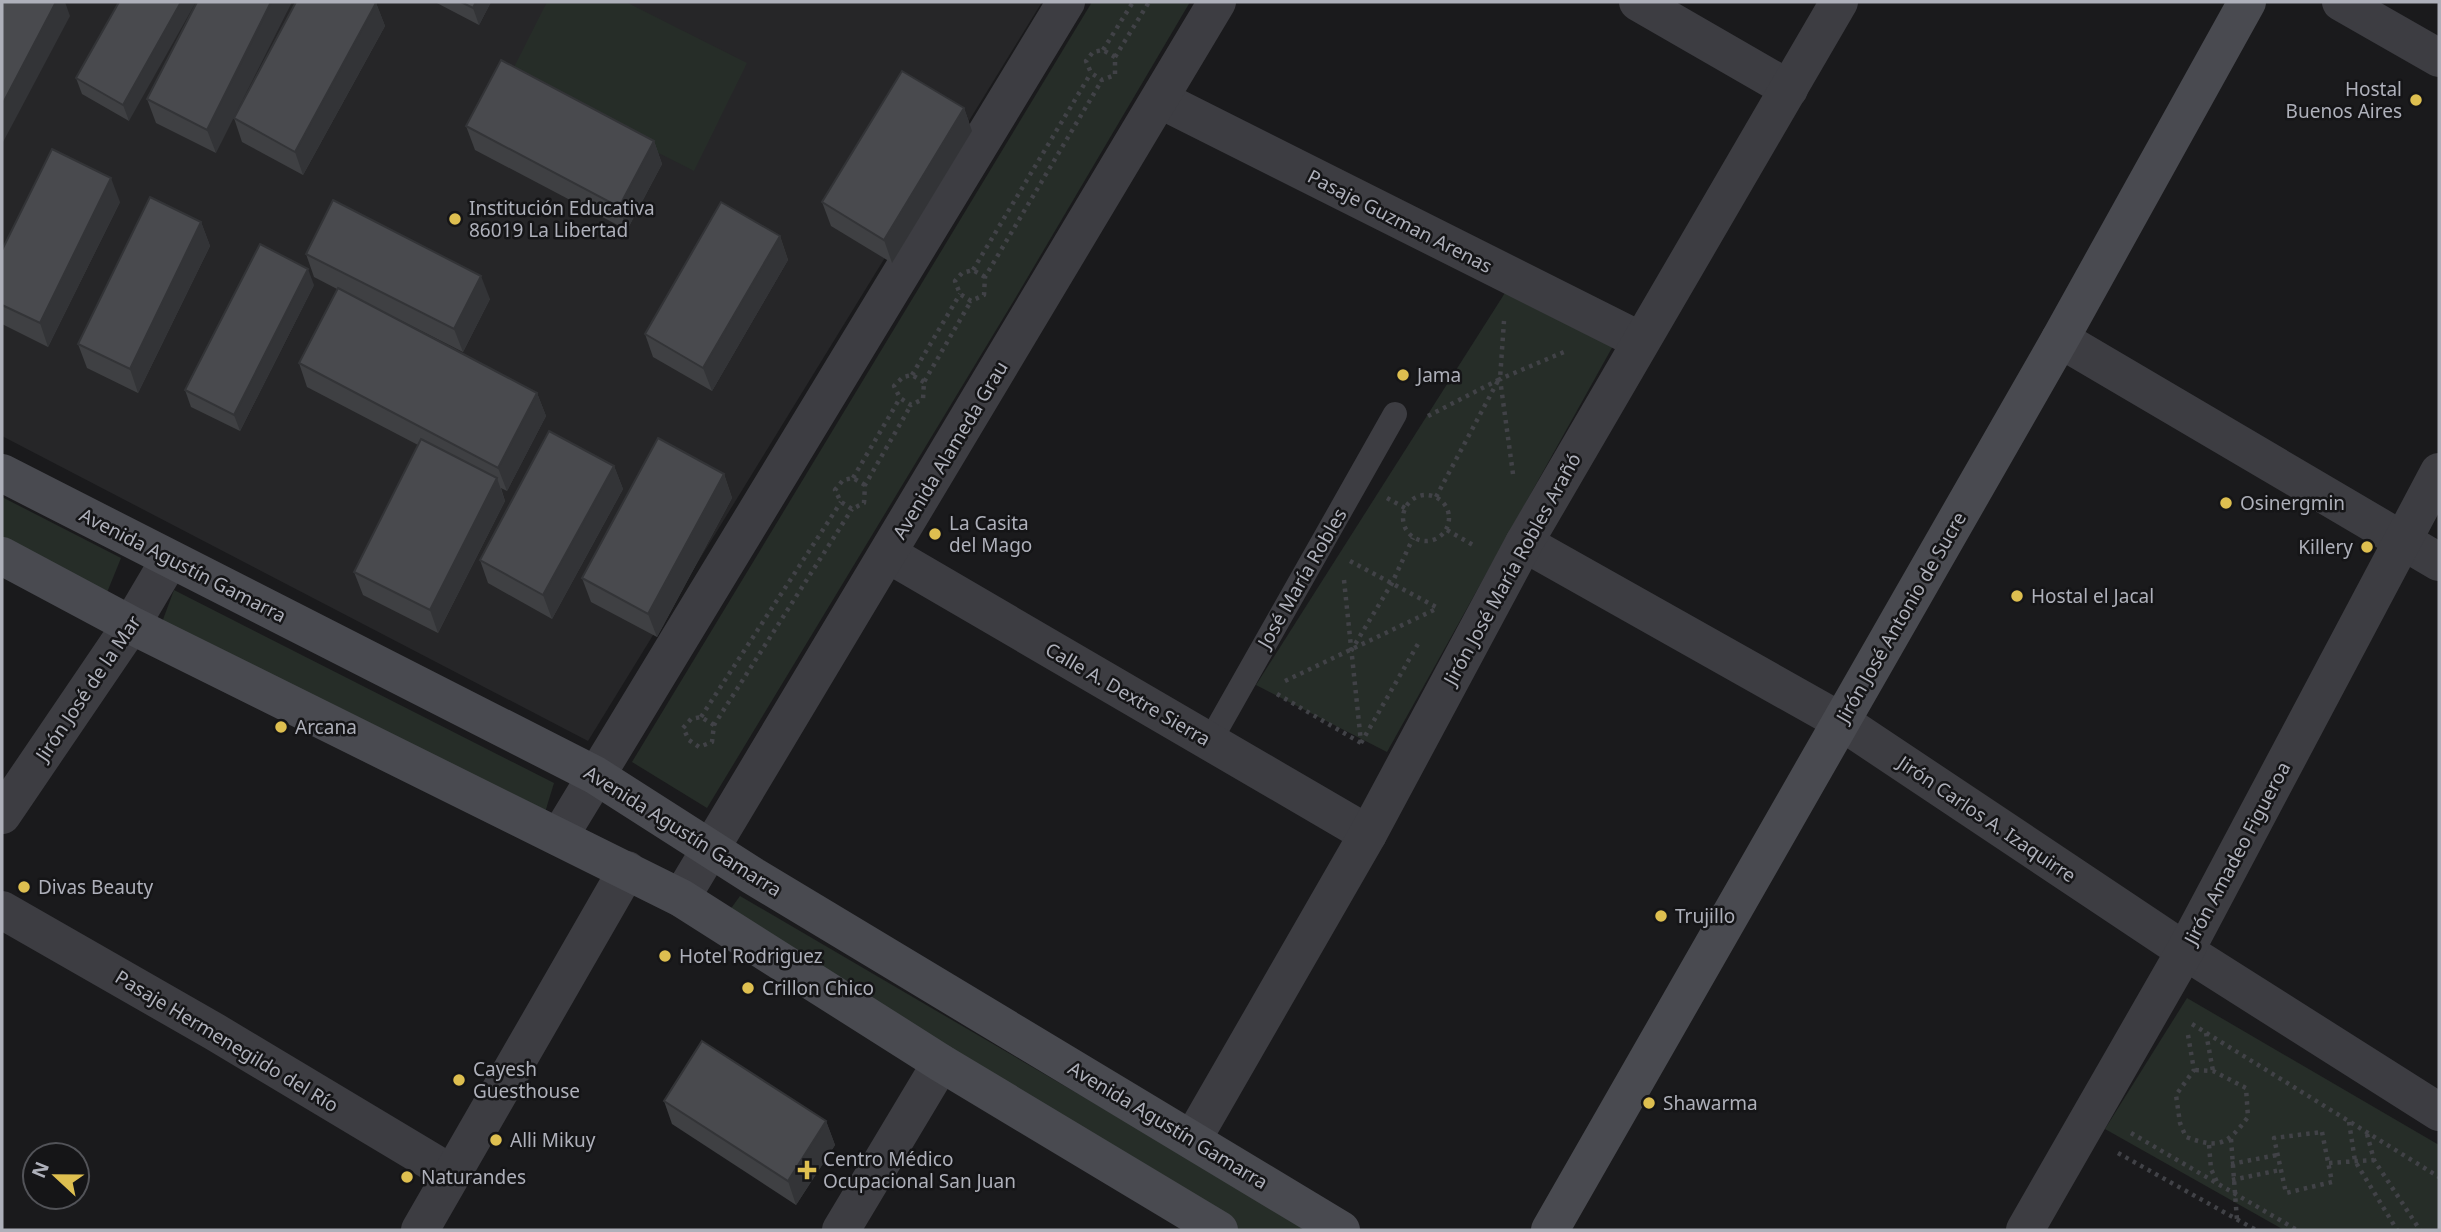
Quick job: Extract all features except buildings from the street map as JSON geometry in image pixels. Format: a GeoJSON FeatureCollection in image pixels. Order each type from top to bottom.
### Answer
{"type":"FeatureCollection","features":[{"type":"Feature","properties":{"kind":"main road","name":"Jirón José Antonio de Sucre"},"geometry":{"type":"LineString","coordinates":[[1550,1230],[2060,339],[2247,2]]}},
{"type":"Feature","properties":{"kind":"main road","name":"Avenida Agustín Gamarra"},"geometry":{"type":"LineString","coordinates":[[2,473],[595,775],[711,850],[1341,1230]]}},
{"type":"Feature","properties":{"kind":"main road"},"geometry":{"type":"LineString","coordinates":[[2,556],[131,625],[681,898],[941,1063],[1219,1230]]}},
{"type":"Feature","properties":{"kind":"street"},"geometry":{"type":"LineString","coordinates":[[559,837],[1066,2]]}},
{"type":"Feature","properties":{"kind":"street","name":"Avenida Alameda Grau"},"geometry":{"type":"LineString","coordinates":[[681,898],[1161,100],[1217,2]]}},
{"type":"Feature","properties":{"kind":"street"},"geometry":{"type":"LineString","coordinates":[[1638,2],[1789,89]]}},
{"type":"Feature","properties":{"kind":"street","name":"Jirón José María Robles Arañó"},"geometry":{"type":"LineString","coordinates":[[1192,1140],[1368,834],[1524,543],[1629,335],[1789,89],[1839,2]]}},
{"type":"Feature","properties":{"kind":"street"},"geometry":{"type":"LineString","coordinates":[[2341,2],[2439,58]]}},
{"type":"Feature","properties":{"kind":"street","name":"Pasaje Guzman Arenas"},"geometry":{"type":"LineString","coordinates":[[1161,100],[1629,335]]}},
{"type":"Feature","properties":{"kind":"street"},"geometry":{"type":"LineString","coordinates":[[2060,339],[2439,562]]}},
{"type":"Feature","properties":{"kind":"street","name":"Jirón Amadeo Figueroa"},"geometry":{"type":"LineString","coordinates":[[2025,1230],[2185,951],[2439,472]]}},
{"type":"Feature","properties":{"kind":"street","name":"Jirón Carlos A. Izaquirre"},"geometry":{"type":"LineString","coordinates":[[1524,543],[1842,722],[2185,951],[2439,1112]]}},
{"type":"Feature","properties":{"kind":"street","name":"Calle A. Dextre Sierra"},"geometry":{"type":"LineString","coordinates":[[888,554],[1368,834]]}},
{"type":"Feature","properties":{"kind":"street","name":"Jirón José de la Mar"},"geometry":{"type":"LineString","coordinates":[[2,815],[131,625],[170,559]]}},
{"type":"Feature","properties":{"kind":"street"},"geometry":{"type":"LineString","coordinates":[[420,1230],[627,870]]}},
{"type":"Feature","properties":{"kind":"street","name":"Pasaje Hermenegildo del Río"},"geometry":{"type":"LineString","coordinates":[[2,910],[215,1032],[452,1174]]}},
{"type":"Feature","properties":{"kind":"street"},"geometry":{"type":"LineString","coordinates":[[841,1230],[941,1063]]}},
{"type":"Feature","properties":{"kind":"lane","name":"José María Robles"},"geometry":{"type":"LineString","coordinates":[[1210,741],[1395,414]]}},
{"type":"Feature","properties":{"kind":"path"},"geometry":{"type":"LineString","coordinates":[[1103,50],[1133,2]]}},
{"type":"Feature","properties":{"kind":"path"},"geometry":{"type":"LineString","coordinates":[[714,725],[701,717],[691,719],[683,728],[689,740],[699,747],[712,742],[714,725],[852,509],[864,503],[865,485],[911,405],[923,400],[925,382],[971,301],[984,295],[985,277],[1102,80],[1115,75],[1115,57],[1149,2]]}},
{"type":"Feature","properties":{"kind":"path"},"geometry":{"type":"LineString","coordinates":[[1102,80],[1091,73],[1086,61],[1093,52],[1103,50],[1115,57]]}},
{"type":"Feature","properties":{"kind":"path"},"geometry":{"type":"LineString","coordinates":[[973,270],[1091,73]]}},
{"type":"Feature","properties":{"kind":"path"},"geometry":{"type":"LineString","coordinates":[[971,301],[960,294],[955,281],[962,272],[973,270],[985,277]]}},
{"type":"Feature","properties":{"kind":"path"},"geometry":{"type":"LineString","coordinates":[[1508,276],[1500,379],[1513,476]]}},
{"type":"Feature","properties":{"kind":"path"},"geometry":{"type":"LineString","coordinates":[[912,375],[960,294]]}},
{"type":"Feature","properties":{"kind":"path"},"geometry":{"type":"LineString","coordinates":[[1426,417],[1500,379],[1629,335]]}},
{"type":"Feature","properties":{"kind":"path"},"geometry":{"type":"LineString","coordinates":[[911,405],[900,398],[894,386],[903,377],[912,375],[925,382]]}},
{"type":"Feature","properties":{"kind":"path"},"geometry":{"type":"LineString","coordinates":[[1436,496],[1500,379]]}},
{"type":"Feature","properties":{"kind":"path"},"geometry":{"type":"LineString","coordinates":[[853,478],[900,398]]}},
{"type":"Feature","properties":{"kind":"path"},"geometry":{"type":"LineString","coordinates":[[852,509],[841,502],[835,490],[843,480],[853,478],[865,485]]}},
{"type":"Feature","properties":{"kind":"path"},"geometry":{"type":"LineString","coordinates":[[1424,494],[1436,496],[1446,505],[1449,517],[1447,530],[1437,539],[1425,542],[1413,538],[1406,530],[1403,519],[1405,508],[1413,498],[1424,494]]}},
{"type":"Feature","properties":{"kind":"path"},"geometry":{"type":"LineString","coordinates":[[701,717],[841,502]]}},
{"type":"Feature","properties":{"kind":"path"},"geometry":{"type":"LineString","coordinates":[[1447,530],[1473,545]]}},
{"type":"Feature","properties":{"kind":"path"},"geometry":{"type":"LineString","coordinates":[[1351,651],[1392,583],[1413,538]]}},
{"type":"Feature","properties":{"kind":"path"},"geometry":{"type":"LineString","coordinates":[[1280,683],[1439,608],[1342,557]]}},
{"type":"Feature","properties":{"kind":"path"},"geometry":{"type":"LineString","coordinates":[[1268,689],[1361,743],[1343,571]]}},
{"type":"Feature","properties":{"kind":"path"},"geometry":{"type":"LineString","coordinates":[[2194,1070],[2213,1071],[2246,1088],[2248,1118],[2231,1139],[2209,1145],[2186,1137],[2180,1123],[2176,1096],[2194,1070],[2185,1020],[2439,1177]]}},
{"type":"Feature","properties":{"kind":"path"},"geometry":{"type":"LineString","coordinates":[[2206,1032],[2213,1071]]}},
{"type":"Feature","properties":{"kind":"path"},"geometry":{"type":"LineString","coordinates":[[2349,1121],[2355,1161],[2397,1230]]}},
{"type":"Feature","properties":{"kind":"path"},"geometry":{"type":"LineString","coordinates":[[2120,1127],[2297,1230]]}},
{"type":"Feature","properties":{"kind":"path"},"geometry":{"type":"LineString","coordinates":[[2081,1132],[2256,1230]]}},
{"type":"Feature","properties":{"kind":"path"},"geometry":{"type":"LineString","coordinates":[[2322,1132],[2329,1163],[2332,1182],[2286,1193],[2274,1138],[2322,1132]]}},
{"type":"Feature","properties":{"kind":"path"},"geometry":{"type":"LineString","coordinates":[[2367,1133],[2374,1160],[2420,1230]]}},
{"type":"Feature","properties":{"kind":"path"},"geometry":{"type":"LineString","coordinates":[[2231,1139],[2237,1220]]}},
{"type":"Feature","properties":{"kind":"path"},"geometry":{"type":"LineString","coordinates":[[2209,1145],[2211,1168],[2218,1183]]}},
{"type":"Feature","properties":{"kind":"path"},"geometry":{"type":"LineString","coordinates":[[2231,1164],[2277,1155]]}},
{"type":"Feature","properties":{"kind":"path"},"geometry":{"type":"LineString","coordinates":[[2329,1163],[2374,1160]]}},
{"type":"Feature","properties":{"kind":"path"},"geometry":{"type":"LineString","coordinates":[[2232,1180],[2280,1170]]}},
{"type":"Feature","properties":{"kind":"shaded area","name":"Institución Educativa 86019 La Libertad"},"geometry":{"type":"Polygon","coordinates":[[[2,2],[1042,2],[588,741],[2,436],[2,2]]]}},
{"type":"Feature","properties":{"kind":"shaded area"},"geometry":{"type":"Polygon","coordinates":[[[547,2],[626,2],[747,63],[694,171],[509,77],[547,2]]]}},
{"type":"Feature","properties":{"kind":"shaded area"},"geometry":{"type":"Polygon","coordinates":[[[1092,2],[1190,2],[1016,297],[707,808],[632,762],[1092,2]]]}},
{"type":"Feature","properties":{"kind":"shaded area"},"geometry":{"type":"Polygon","coordinates":[[[1510,285],[1618,337],[1387,752],[1256,685],[1510,285]]]}},
{"type":"Feature","properties":{"kind":"shaded area"},"geometry":{"type":"Polygon","coordinates":[[[2,497],[121,558],[106,595],[2,540],[2,497]]]}},
{"type":"Feature","properties":{"kind":"shaded area"},"geometry":{"type":"Polygon","coordinates":[[[174,590],[554,783],[543,819],[161,625],[174,590]]]}},
{"type":"Feature","properties":{"kind":"shaded area"},"geometry":{"type":"Polygon","coordinates":[[[740,896],[1311,1230],[1239,1230],[724,918],[740,896]]]}},
{"type":"Feature","properties":{"kind":"shaded area"},"geometry":{"type":"Polygon","coordinates":[[[2187,998],[2439,1145],[2439,1230],[2284,1230],[2105,1129],[2187,998]]]}},
{"type":"Feature","properties":{"kind":"place","name":"Hostal Buenos Aires"},"geometry":{"type":"Point","coordinates":[2416,100]}},
{"type":"Feature","properties":{"kind":"place","name":"Institución Educativa 86019 La Libertad"},"geometry":{"type":"Point","coordinates":[455,219]}},
{"type":"Feature","properties":{"kind":"place","name":"Jama"},"geometry":{"type":"Point","coordinates":[1403,375]}},
{"type":"Feature","properties":{"kind":"place","name":"Osinergmin"},"geometry":{"type":"Point","coordinates":[2226,503]}},
{"type":"Feature","properties":{"kind":"place","name":"La Casita del Mago"},"geometry":{"type":"Point","coordinates":[935,534]}},
{"type":"Feature","properties":{"kind":"place","name":"Killery"},"geometry":{"type":"Point","coordinates":[2367,547]}},
{"type":"Feature","properties":{"kind":"place","name":"Hostal el Jacal"},"geometry":{"type":"Point","coordinates":[2017,596]}},
{"type":"Feature","properties":{"kind":"place","name":"Arcana"},"geometry":{"type":"Point","coordinates":[281,727]}},
{"type":"Feature","properties":{"kind":"place","name":"Divas Beauty"},"geometry":{"type":"Point","coordinates":[24,887]}},
{"type":"Feature","properties":{"kind":"place","name":"Trujillo"},"geometry":{"type":"Point","coordinates":[1661,916]}},
{"type":"Feature","properties":{"kind":"place","name":"Hotel Rodriguez"},"geometry":{"type":"Point","coordinates":[665,956]}},
{"type":"Feature","properties":{"kind":"place","name":"Crillon Chico"},"geometry":{"type":"Point","coordinates":[748,988]}},
{"type":"Feature","properties":{"kind":"place","name":"Cayesh Guesthouse"},"geometry":{"type":"Point","coordinates":[459,1080]}},
{"type":"Feature","properties":{"kind":"place","name":"Shawarma"},"geometry":{"type":"Point","coordinates":[1649,1103]}},
{"type":"Feature","properties":{"kind":"place","name":"Alli Mikuy"},"geometry":{"type":"Point","coordinates":[496,1140]}},
{"type":"Feature","properties":{"kind":"place","name":"Centro Médico Ocupacional San Juan"},"geometry":{"type":"Point","coordinates":[807,1170]}},
{"type":"Feature","properties":{"kind":"place","name":"Naturandes"},"geometry":{"type":"Point","coordinates":[407,1177]}}]}
